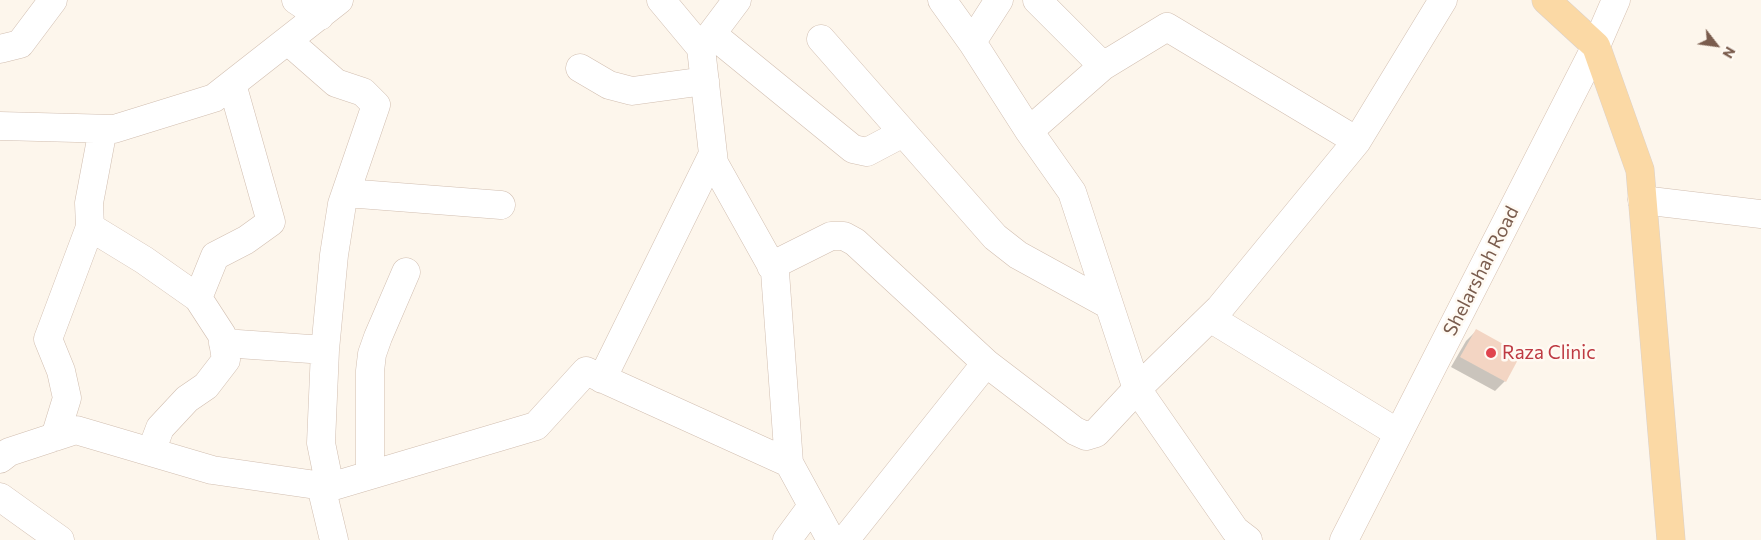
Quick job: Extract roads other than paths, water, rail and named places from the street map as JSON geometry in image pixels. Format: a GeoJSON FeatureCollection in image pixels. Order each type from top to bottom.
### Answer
{"type":"FeatureCollection","features":[{"type":"Feature","properties":{"kind":"main road"},"geometry":{"type":"LineString","coordinates":[[1546,0],[1596,46],[1640,170],[1672,540]]}},
{"type":"Feature","properties":{"kind":"street"},"geometry":{"type":"LineString","coordinates":[[0,49],[20,44],[53,0]]}},
{"type":"Feature","properties":{"kind":"street"},"geometry":{"type":"LineString","coordinates":[[296,0],[329,8]]}},
{"type":"Feature","properties":{"kind":"street"},"geometry":{"type":"LineString","coordinates":[[662,0],[707,41],[853,149],[867,152],[903,133]]}},
{"type":"Feature","properties":{"kind":"street"},"geometry":{"type":"LineString","coordinates":[[737,0],[707,41],[705,81],[714,163],[775,272],[789,463],[831,540]]}},
{"type":"Feature","properties":{"kind":"street"},"geometry":{"type":"LineString","coordinates":[[942,0],[1072,192],[1137,389],[1235,530],[1248,540]]}},
{"type":"Feature","properties":{"kind":"street"},"geometry":{"type":"LineString","coordinates":[[972,42],[999,0]]}},
{"type":"Feature","properties":{"kind":"street"},"geometry":{"type":"LineString","coordinates":[[1037,0],[1103,66]]}},
{"type":"Feature","properties":{"kind":"street"},"geometry":{"type":"LineString","coordinates":[[771,266],[831,236],[844,236],[855,242],[986,363],[1075,431],[1086,436],[1096,433],[1137,389],[1210,318],[1357,141],[1443,0]]}},
{"type":"Feature","properties":{"kind":"street","name":"Shelarshah Road"},"geometry":{"type":"LineString","coordinates":[[1344,540],[1596,46],[1616,0]]}},
{"type":"Feature","properties":{"kind":"street"},"geometry":{"type":"LineString","coordinates":[[0,126],[114,129],[214,98],[329,8]]}},
{"type":"Feature","properties":{"kind":"street"},"geometry":{"type":"LineString","coordinates":[[1029,131],[1103,66],[1167,26],[1357,141]]}},
{"type":"Feature","properties":{"kind":"street"},"geometry":{"type":"LineString","coordinates":[[821,39],[1005,247],[1018,256],[1109,305]]}},
{"type":"Feature","properties":{"kind":"street"},"geometry":{"type":"LineString","coordinates":[[288,41],[336,83],[363,92],[376,105],[342,204],[334,255],[325,350],[321,443],[334,540]]}},
{"type":"Feature","properties":{"kind":"street"},"geometry":{"type":"LineString","coordinates":[[580,68],[609,85],[632,91],[705,81]]}},
{"type":"Feature","properties":{"kind":"street"},"geometry":{"type":"LineString","coordinates":[[198,298],[215,256],[246,240],[271,222],[232,84]]}},
{"type":"Feature","properties":{"kind":"street"},"geometry":{"type":"LineString","coordinates":[[55,437],[67,398],[61,371],[48,339],[90,227],[89,203],[103,129]]}},
{"type":"Feature","properties":{"kind":"street"},"geometry":{"type":"LineString","coordinates":[[602,379],[713,154]]}},
{"type":"Feature","properties":{"kind":"street"},"geometry":{"type":"LineString","coordinates":[[346,193],[501,205]]}},
{"type":"Feature","properties":{"kind":"street"},"geometry":{"type":"LineString","coordinates":[[1642,200],[1761,214]]}},
{"type":"Feature","properties":{"kind":"street"},"geometry":{"type":"LineString","coordinates":[[90,227],[144,260],[198,298],[222,335],[226,360],[206,386],[186,399],[160,428],[151,452]]}},
{"type":"Feature","properties":{"kind":"street"},"geometry":{"type":"LineString","coordinates":[[370,475],[370,371],[372,354],[406,272]]}},
{"type":"Feature","properties":{"kind":"street"},"geometry":{"type":"LineString","coordinates":[[1210,318],[1398,433]]}},
{"type":"Feature","properties":{"kind":"street"},"geometry":{"type":"LineString","coordinates":[[223,344],[325,350]]}},
{"type":"Feature","properties":{"kind":"street"},"geometry":{"type":"LineString","coordinates":[[845,540],[986,363]]}},
{"type":"Feature","properties":{"kind":"street"},"geometry":{"type":"LineString","coordinates":[[0,459],[8,452],[76,430],[212,470],[326,486],[370,475],[536,426],[586,372],[789,463]]}},
{"type":"Feature","properties":{"kind":"street"},"geometry":{"type":"LineString","coordinates":[[0,497],[60,540]]}},
{"type":"Feature","properties":{"kind":"street"},"geometry":{"type":"LineString","coordinates":[[787,540],[812,506]]}},
{"type":"Feature","properties":{"kind":"place","name":"Raza Clinic"},"geometry":{"type":"Point","coordinates":[1491,353]}}]}
